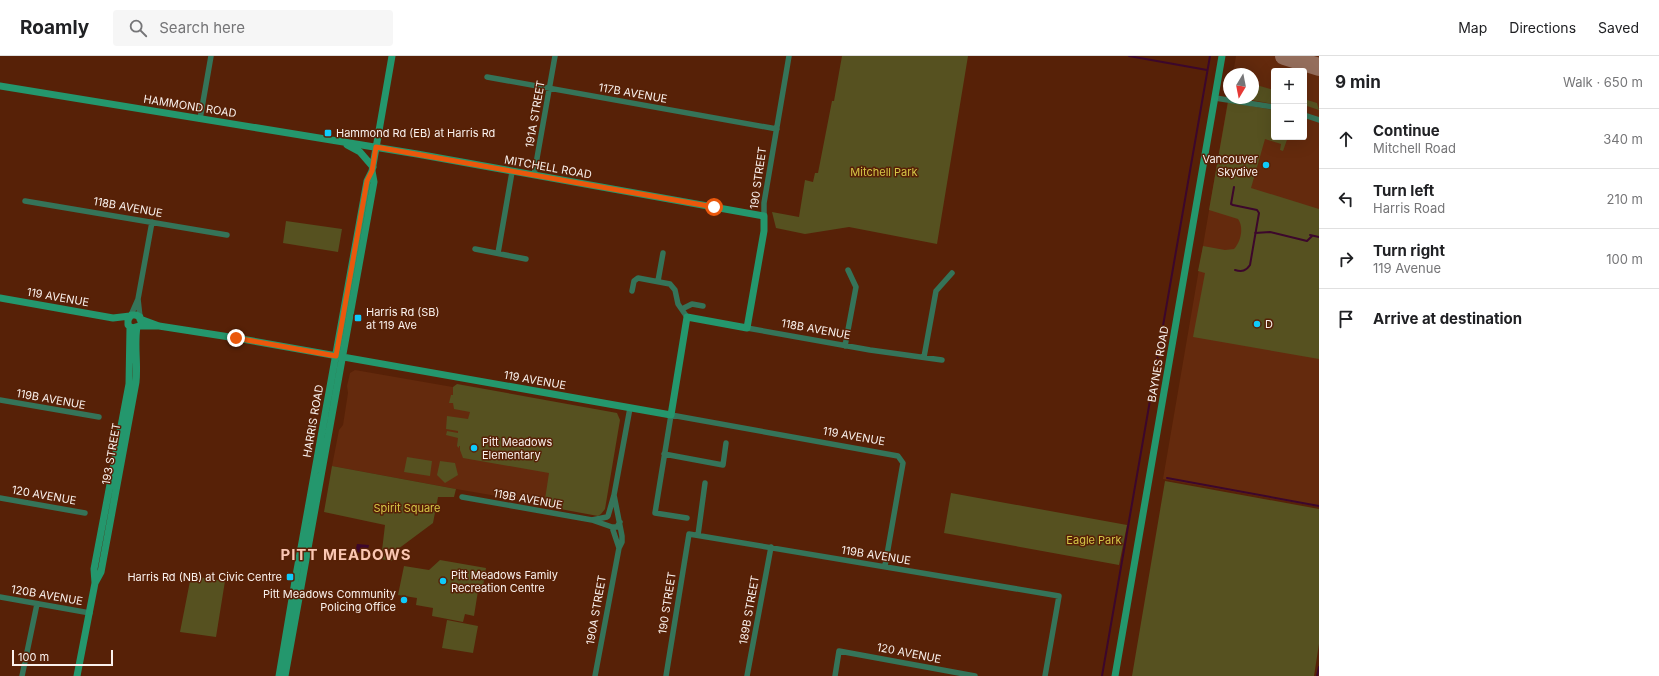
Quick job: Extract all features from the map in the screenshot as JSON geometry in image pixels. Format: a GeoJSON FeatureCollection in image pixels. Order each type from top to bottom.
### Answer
{"type":"FeatureCollection","features":[{"type":"Feature","properties":{"kind":"street"},"geometry":{"type":"LineString","coordinates":[[200,119],[211,56]]}},
{"type":"Feature","properties":{"kind":"street","name":"HARRIS ROAD"},"geometry":{"type":"LineString","coordinates":[[279,676],[287,648],[339,356],[374,182],[372,169],[392,56]]}},
{"type":"Feature","properties":{"kind":"street","name":"191A STREET"},"geometry":{"type":"LineString","coordinates":[[534,176],[555,56]]}},
{"type":"Feature","properties":{"kind":"street","name":"190 STREET"},"geometry":{"type":"LineString","coordinates":[[748,328],[764,231],[764,203],[789,56]]}},
{"type":"Feature","properties":{"kind":"street","name":"BAYNES ROAD"},"geometry":{"type":"LineString","coordinates":[[1115,676],[1222,56]]}},
{"type":"Feature","properties":{"kind":"street","name":"117B AVENUE"},"geometry":{"type":"LineString","coordinates":[[487,77],[777,129]]}},
{"type":"Feature","properties":{"kind":"street","name":"HAMMOND ROAD"},"geometry":{"type":"LineString","coordinates":[[0,86],[376,147]]}},
{"type":"Feature","properties":{"kind":"street"},"geometry":{"type":"LineString","coordinates":[[1215,98],[1271,107]]}},
{"type":"Feature","properties":{"kind":"street"},"geometry":{"type":"LineString","coordinates":[[1307,116],[1319,120]]}},
{"type":"Feature","properties":{"kind":"street"},"geometry":{"type":"LineString","coordinates":[[340,142],[360,152],[372,169]]}},
{"type":"Feature","properties":{"kind":"street","name":"MITCHELL ROAD"},"geometry":{"type":"LineString","coordinates":[[376,147],[764,216]]}},
{"type":"Feature","properties":{"kind":"street"},"geometry":{"type":"LineString","coordinates":[[498,254],[512,172]]}},
{"type":"Feature","properties":{"kind":"street","name":"118B AVENUE"},"geometry":{"type":"LineString","coordinates":[[26,201],[227,235]]}},
{"type":"Feature","properties":{"kind":"street","name":"193 STREET"},"geometry":{"type":"LineString","coordinates":[[77,676],[95,583],[101,572],[136,382],[136,323],[138,299],[152,222]]}},
{"type":"Feature","properties":{"kind":"street"},"geometry":{"type":"LineString","coordinates":[[475,249],[526,259]]}},
{"type":"Feature","properties":{"kind":"street"},"geometry":{"type":"LineString","coordinates":[[658,281],[663,253]]}},
{"type":"Feature","properties":{"kind":"street"},"geometry":{"type":"LineString","coordinates":[[846,346],[856,287],[848,270]]}},
{"type":"Feature","properties":{"kind":"street"},"geometry":{"type":"LineString","coordinates":[[924,357],[936,292],[952,274]]}},
{"type":"Feature","properties":{"kind":"street"},"geometry":{"type":"LineString","coordinates":[[632,291],[634,280],[638,278],[670,284],[675,290],[678,304],[687,317],[655,513],[687,518]]}},
{"type":"Feature","properties":{"kind":"street","name":"119 AVENUE"},"geometry":{"type":"LineString","coordinates":[[0,298],[113,318],[130,316]]}},
{"type":"Feature","properties":{"kind":"street","name":"193 STREET"},"geometry":{"type":"LineString","coordinates":[[130,316],[138,299]]}},
{"type":"Feature","properties":{"kind":"street"},"geometry":{"type":"LineString","coordinates":[[682,309],[692,304],[703,306]]}},
{"type":"Feature","properties":{"kind":"street"},"geometry":{"type":"LineString","coordinates":[[130,316],[128,320],[136,323]]}},
{"type":"Feature","properties":{"kind":"street","name":"118B AVENUE"},"geometry":{"type":"LineString","coordinates":[[687,317],[846,346],[942,360]]}},
{"type":"Feature","properties":{"kind":"street","name":"119 AVENUE"},"geometry":{"type":"LineString","coordinates":[[113,318],[121,323],[159,326],[339,356],[671,414],[898,456],[903,463],[885,566]]}},
{"type":"Feature","properties":{"kind":"street","name":"119B AVENUE"},"geometry":{"type":"LineString","coordinates":[[0,400],[99,417]]}},
{"type":"Feature","properties":{"kind":"street"},"geometry":{"type":"LineString","coordinates":[[614,495],[620,522],[616,527],[610,526],[606,522],[614,495],[630,408]]}},
{"type":"Feature","properties":{"kind":"street"},"geometry":{"type":"LineString","coordinates":[[664,454],[722,464],[726,443]]}},
{"type":"Feature","properties":{"kind":"street"},"geometry":{"type":"LineString","coordinates":[[698,535],[705,483]]}},
{"type":"Feature","properties":{"kind":"street","name":"119B AVENUE"},"geometry":{"type":"LineString","coordinates":[[462,497],[592,520],[610,526]]}},
{"type":"Feature","properties":{"kind":"street","name":"120 AVENUE"},"geometry":{"type":"LineString","coordinates":[[0,498],[85,513]]}},
{"type":"Feature","properties":{"kind":"street"},"geometry":{"type":"LineString","coordinates":[[607,516],[613,513],[617,514]]}},
{"type":"Feature","properties":{"kind":"street","name":"119B AVENUE"},"geometry":{"type":"LineString","coordinates":[[592,520],[607,516]]}},
{"type":"Feature","properties":{"kind":"street","name":"190A STREET"},"geometry":{"type":"LineString","coordinates":[[595,676],[618,548],[622,542],[620,522]]}},
{"type":"Feature","properties":{"kind":"street","name":"190A STREET"},"geometry":{"type":"LineString","coordinates":[[610,526],[618,548]]}},
{"type":"Feature","properties":{"kind":"street","name":"190 STREET"},"geometry":{"type":"LineString","coordinates":[[666,676],[689,534]]}},
{"type":"Feature","properties":{"kind":"street","name":"119B AVENUE"},"geometry":{"type":"LineString","coordinates":[[689,534],[1059,596],[1045,676]]}},
{"type":"Feature","properties":{"kind":"street","name":"189B STREET"},"geometry":{"type":"LineString","coordinates":[[747,676],[771,547]]}},
{"type":"Feature","properties":{"kind":"street","name":"120B AVENUE"},"geometry":{"type":"LineString","coordinates":[[0,597],[90,613]]}},
{"type":"Feature","properties":{"kind":"street"},"geometry":{"type":"LineString","coordinates":[[22,676],[37,604]]}},
{"type":"Feature","properties":{"kind":"street","name":"HARRIS ROAD"},"geometry":{"type":"LineString","coordinates":[[285,676],[287,648]]}},
{"type":"Feature","properties":{"kind":"street","name":"120 AVENUE"},"geometry":{"type":"LineString","coordinates":[[835,676],[839,651],[975,676]]}},
{"type":"Feature","properties":{"kind":"shaded area"},"geometry":{"type":"Polygon","coordinates":[[[1236,56],[1319,56],[1319,507],[1163,479],[1227,104],[1259,104],[1259,68],[1234,68],[1236,56]]]}},
{"type":"Feature","properties":{"kind":"shaded area","name":"Pitt Meadows Elementary"},"geometry":{"type":"Polygon","coordinates":[[[355,370],[618,416],[601,514],[332,466],[339,430],[343,425],[348,393],[347,386],[350,373],[355,370]]]}},
{"type":"Feature","properties":{"kind":"shaded area"},"geometry":{"type":"Polygon","coordinates":[[[357,544],[369,545],[367,554],[355,552],[357,544]]]}},
{"type":"Feature","properties":{"kind":"green space","name":"Mitchell Park"},"geometry":{"type":"Polygon","coordinates":[[[842,56],[968,56],[937,244],[849,227],[805,234],[776,228],[772,212],[799,217],[805,180],[813,182],[815,173],[818,173],[832,101],[834,101],[842,56]]]}},
{"type":"Feature","properties":{"kind":"green space"},"geometry":{"type":"Polygon","coordinates":[[[1259,86],[1271,89],[1271,103],[1259,101],[1259,86]]]}},
{"type":"Feature","properties":{"kind":"green space"},"geometry":{"type":"Polygon","coordinates":[[[1307,100],[1317,103],[1319,110],[1307,106],[1307,100]]]}},
{"type":"Feature","properties":{"kind":"green space"},"geometry":{"type":"Polygon","coordinates":[[[1228,104],[1240,104],[1271,109],[1271,140],[1287,140],[1283,151],[1280,150],[1281,144],[1265,139],[1251,188],[1319,209],[1319,359],[1193,337],[1205,273],[1198,271],[1203,246],[1225,250],[1234,249],[1241,234],[1241,226],[1238,219],[1209,210],[1228,104]]]}},
{"type":"Feature","properties":{"kind":"green space"},"geometry":{"type":"Polygon","coordinates":[[[286,221],[342,229],[338,252],[283,243],[286,221]]]}},
{"type":"Feature","properties":{"kind":"green space"},"geometry":{"type":"Polygon","coordinates":[[[457,384],[617,413],[620,420],[605,509],[601,514],[598,516],[544,506],[549,473],[463,458],[460,446],[459,448],[457,446],[458,438],[446,435],[447,431],[458,433],[458,431],[446,429],[447,416],[468,419],[470,412],[454,409],[453,403],[449,403],[451,395],[453,395],[453,387],[457,384]]]}},
{"type":"Feature","properties":{"kind":"green space"},"geometry":{"type":"Polygon","coordinates":[[[407,457],[432,461],[430,476],[404,472],[407,457]]]}},
{"type":"Feature","properties":{"kind":"green space"},"geometry":{"type":"Polygon","coordinates":[[[440,461],[455,463],[458,475],[445,483],[437,475],[440,461]]]}},
{"type":"Feature","properties":{"kind":"green space","name":"Spirit Square"},"geometry":{"type":"Polygon","coordinates":[[[332,466],[456,489],[454,497],[438,497],[433,523],[394,552],[392,561],[381,559],[385,525],[324,512],[332,466]]]}},
{"type":"Feature","properties":{"kind":"green space"},"geometry":{"type":"Polygon","coordinates":[[[1165,481],[1319,509],[1319,644],[1314,676],[1132,676],[1165,481]]]}},
{"type":"Feature","properties":{"kind":"green space","name":"Eagle Park"},"geometry":{"type":"Polygon","coordinates":[[[951,493],[1127,525],[1119,565],[944,533],[951,493]]]}},
{"type":"Feature","properties":{"kind":"green space","name":"Pitt Meadows Family Recreation Centre"},"geometry":{"type":"Polygon","coordinates":[[[440,560],[486,568],[482,592],[478,591],[474,616],[465,614],[463,622],[432,616],[433,608],[416,605],[417,598],[398,595],[404,566],[429,570],[440,560]]]}},
{"type":"Feature","properties":{"kind":"green space"},"geometry":{"type":"Polygon","coordinates":[[[191,576],[225,581],[216,637],[180,632],[191,576]]]}},
{"type":"Feature","properties":{"kind":"green space"},"geometry":{"type":"Polygon","coordinates":[[[447,620],[478,626],[473,653],[442,648],[447,620]]]}},
{"type":"Feature","properties":{"kind":"waterway"},"geometry":{"type":"LineString","coordinates":[[1129,56],[1207,70]]}},
{"type":"Feature","properties":{"kind":"waterway"},"geometry":{"type":"LineString","coordinates":[[1102,676],[1210,56]]}},
{"type":"Feature","properties":{"kind":"waterway"},"geometry":{"type":"LineString","coordinates":[[1234,187],[1231,204],[1257,210],[1259,213],[1250,265],[1247,269],[1240,271],[1235,270]]}},
{"type":"Feature","properties":{"kind":"waterway"},"geometry":{"type":"LineString","coordinates":[[1255,233],[1270,232],[1307,241],[1312,236]]}},
{"type":"Feature","properties":{"kind":"waterway"},"geometry":{"type":"LineString","coordinates":[[1310,235],[1319,237]]}},
{"type":"Feature","properties":{"kind":"waterway"},"geometry":{"type":"LineString","coordinates":[[1167,478],[1319,506]]}},
{"type":"Feature","properties":{"kind":"waterway"},"geometry":{"type":"LineString","coordinates":[[1317,676],[1319,667]]}},
{"type":"Feature","properties":{"kind":"taxiway"},"geometry":{"type":"LineString","coordinates":[[1284,56],[1319,67]]}},
{"type":"Feature","properties":{"kind":"place","name":"Hammond Rd (EB) at Harris Rd"},"geometry":{"type":"Point","coordinates":[328,133]}},
{"type":"Feature","properties":{"kind":"place","name":"Vancouver Skydive"},"geometry":{"type":"Point","coordinates":[1266,165]}},
{"type":"Feature","properties":{"kind":"place","name":"Harris Rd (SB) at 119 Ave"},"geometry":{"type":"Point","coordinates":[358,318]}},
{"type":"Feature","properties":{"kind":"place","name":"D"},"geometry":{"type":"Point","coordinates":[1257,324]}},
{"type":"Feature","properties":{"kind":"place","name":"Pitt Meadows Elementary"},"geometry":{"type":"Point","coordinates":[474,448]}},
{"type":"Feature","properties":{"kind":"place","name":"Harris Rd (NB) at Civic Centre"},"geometry":{"type":"Point","coordinates":[290,577]}},
{"type":"Feature","properties":{"kind":"place","name":"Pitt Meadows Family Recreation Centre"},"geometry":{"type":"Point","coordinates":[443,581]}},
{"type":"Feature","properties":{"kind":"place","name":"Pitt Meadows Community Policing Office"},"geometry":{"type":"Point","coordinates":[404,600]}},
{"type":"Feature","properties":{"kind":"district","name":"PITT MEADOWS"},"geometry":{"type":"Point","coordinates":[346,554]}},
{"type":"Feature","properties":{"kind":"route"},"geometry":{"type":"LineString","coordinates":[[236,338],[336,356],[367,181],[372,171],[376,147],[714,207]]}}]}
